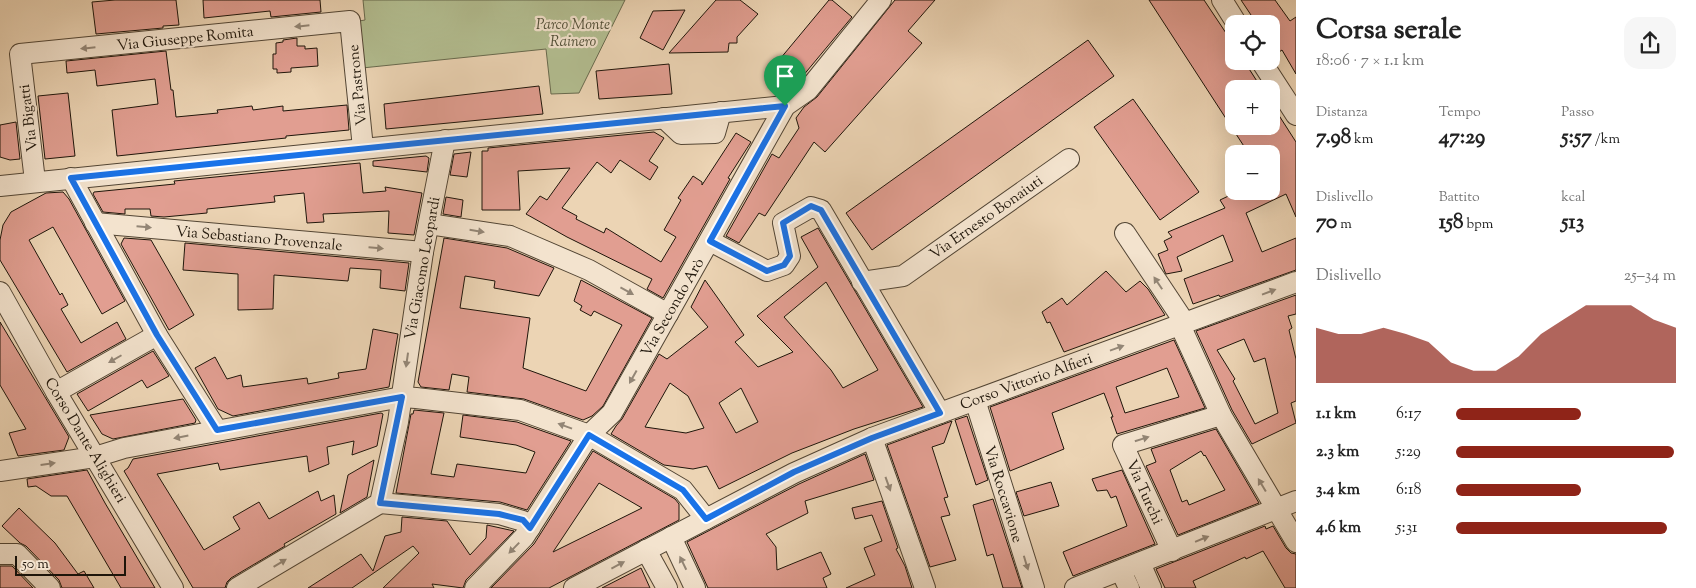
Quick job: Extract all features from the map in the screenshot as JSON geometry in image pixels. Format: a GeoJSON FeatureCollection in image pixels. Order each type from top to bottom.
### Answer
{"type":"FeatureCollection","features":[{"type":"Feature","properties":{"kind":"street","name":"Via Secondo Arò"},"geometry":{"type":"LineString","coordinates":[[475,588],[524,537],[589,435],[612,413],[785,106],[808,90],[881,0]]}},
{"type":"Feature","properties":{"kind":"street"},"geometry":{"type":"LineString","coordinates":[[1222,0],[1231,15]]}},
{"type":"Feature","properties":{"kind":"street","name":"Via Giuseppe Romita"},"geometry":{"type":"LineString","coordinates":[[20,54],[350,21]]}},
{"type":"Feature","properties":{"kind":"street","name":"Via Pastrone"},"geometry":{"type":"LineString","coordinates":[[350,21],[363,148]]}},
{"type":"Feature","properties":{"kind":"street","name":"Via Bigatti"},"geometry":{"type":"LineString","coordinates":[[20,54],[35,181]]}},
{"type":"Feature","properties":{"kind":"street"},"geometry":{"type":"LineString","coordinates":[[1270,70],[1288,88],[1296,114]]}},
{"type":"Feature","properties":{"kind":"street"},"geometry":{"type":"LineString","coordinates":[[4,184],[785,106]]}},
{"type":"Feature","properties":{"kind":"street","name":"Via Giacomo Leopardi"},"geometry":{"type":"LineString","coordinates":[[380,503],[402,397],[423,252],[445,140]]}},
{"type":"Feature","properties":{"kind":"street","name":"Via Ernesto Bonaiuti"},"geometry":{"type":"LineString","coordinates":[[862,282],[903,276],[1068,159]]}},
{"type":"Feature","properties":{"kind":"street"},"geometry":{"type":"LineString","coordinates":[[71,178],[157,335],[217,430]]}},
{"type":"Feature","properties":{"kind":"street"},"geometry":{"type":"LineString","coordinates":[[710,241],[767,271],[784,265],[790,256],[783,223],[811,206],[821,210],[940,413]]}},
{"type":"Feature","properties":{"kind":"street","name":"Via Sebastiano Provenzale"},"geometry":{"type":"LineString","coordinates":[[95,223],[423,252]]}},
{"type":"Feature","properties":{"kind":"street"},"geometry":{"type":"LineString","coordinates":[[429,224],[510,236],[590,270],[668,314]]}},
{"type":"Feature","properties":{"kind":"street"},"geometry":{"type":"LineString","coordinates":[[1125,233],[1183,324],[1221,415],[1296,542]]}},
{"type":"Feature","properties":{"kind":"street","name":"Corso Vittorio Alfieri"},"geometry":{"type":"LineString","coordinates":[[574,588],[794,472],[872,438],[1296,282]]}},
{"type":"Feature","properties":{"kind":"street","name":"Corso Dante Alighieri"},"geometry":{"type":"LineString","coordinates":[[0,292],[56,392],[172,588]]}},
{"type":"Feature","properties":{"kind":"street"},"geometry":{"type":"LineString","coordinates":[[56,392],[157,335]]}},
{"type":"Feature","properties":{"kind":"street"},"geometry":{"type":"LineString","coordinates":[[0,470],[95,457],[124,448],[402,397],[520,410],[589,435],[683,490],[706,519]]}},
{"type":"Feature","properties":{"kind":"street","name":"Via Roccavione"},"geometry":{"type":"LineString","coordinates":[[975,400],[1034,588]]}},
{"type":"Feature","properties":{"kind":"street","name":"Via Turchi"},"geometry":{"type":"LineString","coordinates":[[1172,551],[1123,445],[1221,415]]}},
{"type":"Feature","properties":{"kind":"street"},"geometry":{"type":"LineString","coordinates":[[872,438],[925,588]]}},
{"type":"Feature","properties":{"kind":"street"},"geometry":{"type":"LineString","coordinates":[[1075,588],[1125,579],[1140,563],[1296,501]]}},
{"type":"Feature","properties":{"kind":"street"},"geometry":{"type":"LineString","coordinates":[[237,588],[380,503],[499,514],[523,520],[530,528]]}},
{"type":"Feature","properties":{"kind":"street"},"geometry":{"type":"LineString","coordinates":[[671,537],[695,588]]}},
{"type":"Feature","properties":{"kind":"street"},"geometry":{"type":"LineString","coordinates":[[646,550],[668,588]]}},
{"type":"Feature","properties":{"kind":"street"},"geometry":{"type":"LineString","coordinates":[[9,554],[50,588]]}},
{"type":"Feature","properties":{"kind":"street"},"geometry":{"type":"LineString","coordinates":[[1140,563],[1149,587]]}},
{"type":"Feature","properties":{"kind":"green space","name":"Parco Monte Rainero"},"geometry":{"type":"Polygon","coordinates":[[[363,0],[625,0],[579,93],[551,94],[546,49],[362,68],[359,21],[365,20],[363,0]]]}},
{"type":"Feature","properties":{"kind":"building"},"geometry":{"type":"Polygon","coordinates":[[[176,0],[179,25],[96,34],[92,2],[176,0]]]}},
{"type":"Feature","properties":{"kind":"building"},"geometry":{"type":"Polygon","coordinates":[[[203,0],[320,0],[321,12],[271,17],[270,11],[204,18],[203,0]]]}},
{"type":"Feature","properties":{"kind":"building"},"geometry":{"type":"Polygon","coordinates":[[[716,0],[740,0],[758,14],[737,37],[737,43],[729,43],[728,52],[669,53],[716,0]]]}},
{"type":"Feature","properties":{"kind":"building"},"geometry":{"type":"Polygon","coordinates":[[[829,0],[832,0],[852,17],[797,83],[775,65],[829,0]]]}},
{"type":"Feature","properties":{"kind":"building"},"geometry":{"type":"Polygon","coordinates":[[[895,0],[935,0],[908,31],[922,43],[825,152],[814,142],[765,216],[759,213],[739,243],[726,236],[772,154],[779,158],[799,128],[796,118],[804,107],[817,97],[895,0]]]}},
{"type":"Feature","properties":{"kind":"building"},"geometry":{"type":"Polygon","coordinates":[[[1149,0],[1204,0],[1225,32],[1225,70],[1250,70],[1256,80],[1225,80],[1225,117],[1149,0]]]}},
{"type":"Feature","properties":{"kind":"building"},"geometry":{"type":"Polygon","coordinates":[[[1241,0],[1275,0],[1290,21],[1296,17],[1296,74],[1282,50],[1280,51],[1280,15],[1251,15],[1241,0]]]}},
{"type":"Feature","properties":{"kind":"building"},"geometry":{"type":"Polygon","coordinates":[[[685,10],[663,50],[640,38],[653,11],[685,10]]]}},
{"type":"Feature","properties":{"kind":"building"},"geometry":{"type":"Polygon","coordinates":[[[297,38],[297,46],[305,46],[305,49],[317,48],[318,66],[291,68],[291,72],[277,73],[277,69],[273,69],[273,54],[276,54],[276,43],[297,38]]]}},
{"type":"Feature","properties":{"kind":"building"},"geometry":{"type":"Polygon","coordinates":[[[1088,40],[1114,76],[872,250],[846,213],[1088,40]]]}},
{"type":"Feature","properties":{"kind":"building"},"geometry":{"type":"Polygon","coordinates":[[[166,51],[176,117],[218,113],[217,110],[252,106],[253,110],[283,106],[283,111],[347,105],[349,130],[117,156],[112,110],[158,104],[155,79],[97,86],[95,70],[67,73],[66,61],[166,51]]]}},
{"type":"Feature","properties":{"kind":"building"},"geometry":{"type":"Polygon","coordinates":[[[669,64],[672,94],[599,99],[596,71],[669,64]]]}},
{"type":"Feature","properties":{"kind":"building"},"geometry":{"type":"Polygon","coordinates":[[[539,86],[543,114],[386,129],[384,104],[539,86]]]}},
{"type":"Feature","properties":{"kind":"building"},"geometry":{"type":"Polygon","coordinates":[[[68,93],[75,156],[45,159],[38,96],[68,93]]]}},
{"type":"Feature","properties":{"kind":"building"},"geometry":{"type":"Polygon","coordinates":[[[1133,99],[1199,192],[1160,220],[1094,127],[1133,99]]]}},
{"type":"Feature","properties":{"kind":"building"},"geometry":{"type":"Polygon","coordinates":[[[1280,117],[1296,142],[1296,217],[1286,194],[1280,197],[1280,145],[1243,145],[1237,135],[1280,135],[1280,117]]]}},
{"type":"Feature","properties":{"kind":"building"},"geometry":{"type":"Polygon","coordinates":[[[16,122],[20,159],[10,160],[0,157],[0,125],[16,122]]]}},
{"type":"Feature","properties":{"kind":"building"},"geometry":{"type":"Polygon","coordinates":[[[654,132],[664,138],[649,161],[658,167],[650,180],[620,160],[611,173],[597,162],[562,208],[577,216],[576,219],[604,233],[606,228],[661,262],[676,237],[664,230],[681,200],[678,198],[693,176],[702,182],[702,185],[736,133],[751,142],[728,178],[730,179],[663,298],[647,289],[652,279],[567,237],[526,214],[540,196],[547,200],[570,168],[518,171],[520,210],[482,210],[482,151],[488,151],[488,148],[654,132]]]}},
{"type":"Feature","properties":{"kind":"building"},"geometry":{"type":"Polygon","coordinates":[[[471,152],[467,177],[450,175],[454,154],[471,152]]]}},
{"type":"Feature","properties":{"kind":"building"},"geometry":{"type":"Polygon","coordinates":[[[426,156],[429,158],[427,172],[373,166],[373,161],[426,156]]]}},
{"type":"Feature","properties":{"kind":"building"},"geometry":{"type":"Polygon","coordinates":[[[360,163],[363,193],[386,191],[385,187],[422,193],[414,235],[388,233],[389,211],[323,214],[324,222],[307,223],[304,193],[274,196],[275,202],[207,209],[207,213],[164,217],[151,216],[150,209],[125,209],[125,214],[103,212],[93,194],[94,192],[175,184],[174,181],[360,163]]]}},
{"type":"Feature","properties":{"kind":"building"},"geometry":{"type":"Polygon","coordinates":[[[63,192],[69,199],[125,301],[102,314],[53,227],[29,240],[60,295],[62,293],[68,305],[61,309],[81,343],[117,322],[126,339],[67,372],[0,260],[0,240],[3,225],[11,212],[46,193],[63,192]]]}},
{"type":"Feature","properties":{"kind":"building"},"geometry":{"type":"Polygon","coordinates":[[[446,197],[463,200],[461,217],[443,214],[446,197]]]}},
{"type":"Feature","properties":{"kind":"building"},"geometry":{"type":"Polygon","coordinates":[[[1225,198],[1225,200],[1273,200],[1246,213],[1262,252],[1296,238],[1296,270],[1220,297],[1219,295],[1193,304],[1184,279],[1233,261],[1223,235],[1177,257],[1182,271],[1166,274],[1158,254],[1168,250],[1164,241],[1172,237],[1168,232],[1225,208],[1220,200],[1225,198]]]}},
{"type":"Feature","properties":{"kind":"building"},"geometry":{"type":"Polygon","coordinates":[[[818,228],[923,407],[854,429],[792,453],[719,489],[707,466],[693,469],[664,465],[611,434],[622,419],[659,354],[667,359],[708,327],[691,307],[705,280],[744,335],[735,342],[758,367],[793,352],[757,316],[818,267],[801,237],[818,228]],[[826,282],[784,317],[831,370],[843,388],[878,370],[826,282]],[[670,383],[645,427],[686,433],[704,428],[688,396],[670,383]],[[741,388],[719,403],[736,433],[758,422],[741,388]]]}},
{"type":"Feature","properties":{"kind":"building"},"geometry":{"type":"Polygon","coordinates":[[[124,238],[151,240],[194,315],[169,330],[121,244],[124,238]]]}},
{"type":"Feature","properties":{"kind":"building"},"geometry":{"type":"Polygon","coordinates":[[[444,238],[507,248],[554,268],[539,296],[494,288],[495,281],[465,276],[460,308],[530,318],[523,368],[586,391],[622,325],[594,311],[591,316],[580,310],[582,306],[574,301],[581,280],[652,318],[603,406],[592,416],[583,420],[524,399],[467,392],[469,377],[452,374],[449,390],[421,387],[418,382],[444,238]]]}},
{"type":"Feature","properties":{"kind":"building"},"geometry":{"type":"Polygon","coordinates":[[[185,243],[409,263],[405,291],[380,288],[381,270],[350,268],[348,281],[274,275],[273,309],[238,310],[238,274],[183,270],[185,243]]]}},
{"type":"Feature","properties":{"kind":"building"},"geometry":{"type":"Polygon","coordinates":[[[1106,271],[1126,292],[1140,281],[1148,289],[1165,315],[1064,352],[1050,322],[1047,323],[1042,312],[1062,298],[1067,305],[1106,271]]]}},
{"type":"Feature","properties":{"kind":"building"},"geometry":{"type":"Polygon","coordinates":[[[1296,295],[1296,314],[1288,316],[1292,328],[1289,330],[1296,359],[1296,401],[1291,403],[1296,423],[1252,444],[1232,410],[1196,331],[1296,295]],[[1244,339],[1217,350],[1235,379],[1233,381],[1255,424],[1278,413],[1265,358],[1254,362],[1244,339]]]}},
{"type":"Feature","properties":{"kind":"building"},"geometry":{"type":"Polygon","coordinates":[[[0,322],[69,437],[64,450],[18,456],[9,433],[26,429],[0,385],[0,322]]]}},
{"type":"Feature","properties":{"kind":"building"},"geometry":{"type":"Polygon","coordinates":[[[373,329],[398,334],[389,387],[233,416],[218,409],[195,368],[215,357],[227,379],[241,375],[243,387],[307,378],[308,384],[339,378],[338,373],[366,369],[373,329]]]}},
{"type":"Feature","properties":{"kind":"building"},"geometry":{"type":"Polygon","coordinates":[[[1174,340],[1205,408],[1117,434],[1104,393],[1052,413],[1064,449],[1010,471],[990,407],[1174,340]],[[1167,368],[1116,387],[1125,413],[1179,397],[1167,368]]]}},
{"type":"Feature","properties":{"kind":"building"},"geometry":{"type":"Polygon","coordinates":[[[153,351],[169,376],[147,388],[142,380],[88,411],[77,394],[153,351]]]}},
{"type":"Feature","properties":{"kind":"building"},"geometry":{"type":"Polygon","coordinates":[[[183,399],[196,420],[195,423],[113,439],[102,434],[90,415],[183,399]]]}},
{"type":"Feature","properties":{"kind":"building"},"geometry":{"type":"Polygon","coordinates":[[[414,410],[444,413],[431,474],[454,477],[457,464],[526,473],[535,452],[516,445],[460,437],[463,415],[517,422],[571,441],[527,510],[500,502],[396,493],[411,414],[413,414],[414,410]]]}},
{"type":"Feature","properties":{"kind":"building"},"geometry":{"type":"Polygon","coordinates":[[[383,414],[377,446],[352,455],[354,441],[327,447],[329,464],[309,472],[307,456],[220,470],[218,463],[157,474],[204,550],[240,529],[233,517],[259,502],[269,519],[318,491],[321,501],[334,495],[336,514],[231,578],[225,588],[193,588],[124,471],[133,459],[383,414]]]}},
{"type":"Feature","properties":{"kind":"building"},"geometry":{"type":"Polygon","coordinates":[[[967,416],[988,480],[976,485],[955,420],[967,416]]]}},
{"type":"Feature","properties":{"kind":"building"},"geometry":{"type":"Polygon","coordinates":[[[952,421],[944,443],[932,447],[948,497],[944,498],[950,515],[941,517],[956,560],[930,567],[887,445],[952,421]]]}},
{"type":"Feature","properties":{"kind":"building"},"geometry":{"type":"Polygon","coordinates":[[[1216,429],[1259,503],[1178,535],[1146,466],[1156,462],[1151,449],[1216,429]],[[1201,451],[1170,470],[1182,502],[1187,500],[1189,505],[1225,490],[1201,451]]]}},
{"type":"Feature","properties":{"kind":"building"},"geometry":{"type":"Polygon","coordinates":[[[593,451],[675,499],[679,504],[679,520],[549,588],[491,588],[534,544],[593,451]],[[599,483],[553,552],[642,508],[599,483]]]}},
{"type":"Feature","properties":{"kind":"building"},"geometry":{"type":"Polygon","coordinates":[[[865,454],[874,480],[805,501],[808,513],[766,534],[776,547],[777,570],[821,552],[831,574],[823,578],[827,588],[708,588],[687,542],[799,484],[865,454]]]}},
{"type":"Feature","properties":{"kind":"building"},"geometry":{"type":"Polygon","coordinates":[[[374,460],[367,497],[340,513],[348,475],[374,460]]]}},
{"type":"Feature","properties":{"kind":"building"},"geometry":{"type":"Polygon","coordinates":[[[87,470],[155,588],[121,588],[67,496],[51,496],[36,486],[28,487],[27,479],[87,470]]]}},
{"type":"Feature","properties":{"kind":"building"},"geometry":{"type":"Polygon","coordinates":[[[1122,470],[1155,544],[1073,576],[1063,552],[1127,526],[1116,496],[1111,498],[1107,490],[1097,491],[1092,479],[1122,470]]]}},
{"type":"Feature","properties":{"kind":"building"},"geometry":{"type":"Polygon","coordinates":[[[1051,482],[1059,506],[1024,516],[1016,492],[1051,482]]]}},
{"type":"Feature","properties":{"kind":"building"},"geometry":{"type":"Polygon","coordinates":[[[993,499],[1022,588],[1003,588],[993,554],[987,556],[973,505],[993,499]]]}},
{"type":"Feature","properties":{"kind":"building"},"geometry":{"type":"Polygon","coordinates":[[[882,501],[898,548],[896,549],[905,566],[912,588],[846,588],[875,575],[864,548],[882,541],[872,515],[855,519],[852,508],[882,501]]]}},
{"type":"Feature","properties":{"kind":"building"},"geometry":{"type":"Polygon","coordinates":[[[19,508],[55,543],[78,574],[84,571],[94,588],[62,588],[59,580],[26,546],[20,543],[2,526],[19,508]]]}},
{"type":"Feature","properties":{"kind":"building"},"geometry":{"type":"Polygon","coordinates":[[[402,517],[447,521],[470,555],[486,538],[487,525],[514,531],[466,580],[463,588],[432,584],[434,588],[383,588],[419,553],[413,546],[352,588],[308,588],[361,554],[373,571],[385,536],[401,532],[402,517]]]}},
{"type":"Feature","properties":{"kind":"building"},"geometry":{"type":"Polygon","coordinates":[[[1265,526],[1266,529],[1273,526],[1286,548],[1291,553],[1296,554],[1296,588],[1285,588],[1263,551],[1246,559],[1245,557],[1193,581],[1196,588],[1165,588],[1156,569],[1265,526]]]}},
{"type":"Feature","properties":{"kind":"building"},"geometry":{"type":"Polygon","coordinates":[[[0,566],[12,566],[33,588],[0,588],[0,566]]]}},
{"type":"Feature","properties":{"kind":"building"},"geometry":{"type":"Polygon","coordinates":[[[641,568],[650,588],[602,588],[641,568]]]}},
{"type":"Feature","properties":{"kind":"route"},"geometry":{"type":"LineString","coordinates":[[785,106],[710,241],[767,271],[784,265],[790,256],[783,223],[811,206],[821,210],[940,413],[872,438],[794,472],[706,519],[683,490],[589,435],[530,528],[523,520],[499,514],[380,503],[402,397],[217,430],[157,335],[71,178],[569,127],[785,106]]}}]}
